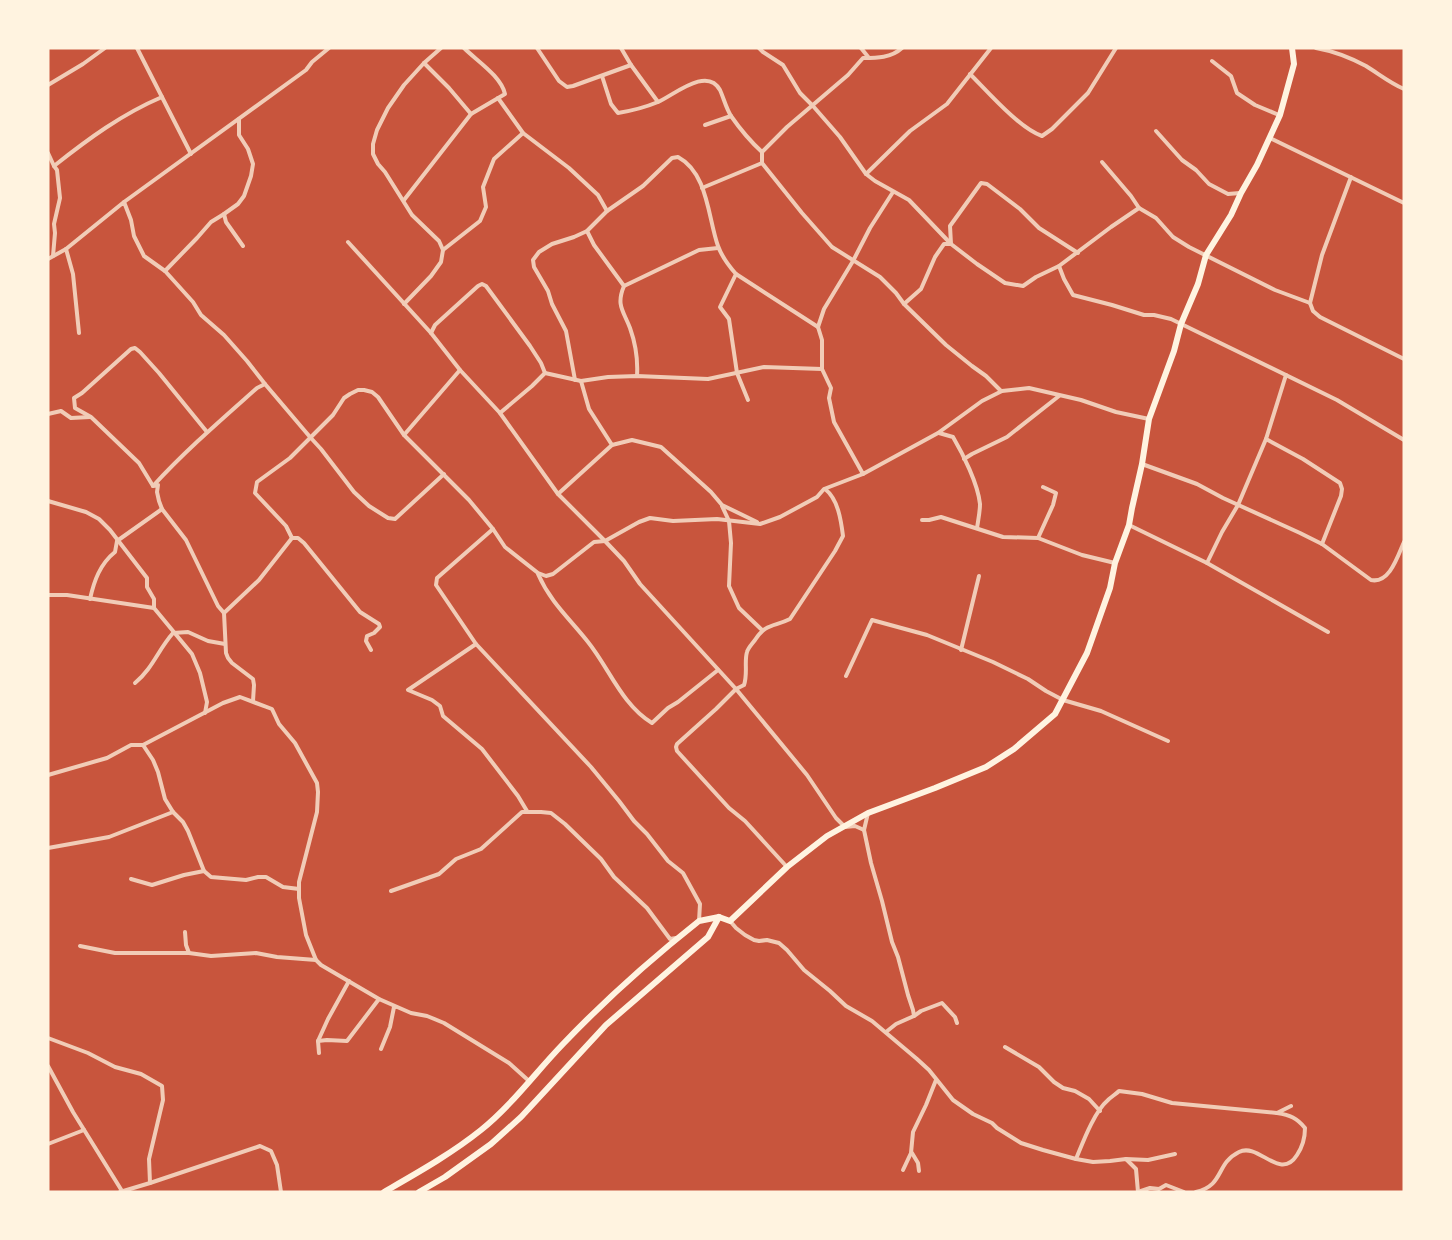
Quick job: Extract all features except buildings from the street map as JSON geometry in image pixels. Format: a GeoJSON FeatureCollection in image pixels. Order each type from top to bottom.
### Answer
{"type":"FeatureCollection","features":[{"type":"Feature","properties":{"kind":"main road"},"geometry":{"type":"LineString","coordinates":[[384,1192],[480,1131],[507,1106],[593,1013],[699,921],[719,917],[730,921],[787,867],[827,836],[868,813],[986,766],[1014,750],[1055,714],[1087,653],[1110,588],[1115,563],[1129,525],[1143,464],[1149,419],[1174,351],[1181,324],[1198,284],[1206,255],[1231,215],[1280,116],[1294,64],[1292,48]]}},
{"type":"Feature","properties":{"kind":"main road"},"geometry":{"type":"LineString","coordinates":[[419,1192],[445,1177],[491,1144],[521,1117],[606,1025],[708,937],[719,917]]}},
{"type":"Feature","properties":{"kind":"street"},"geometry":{"type":"LineString","coordinates":[[48,86],[105,48]]}},
{"type":"Feature","properties":{"kind":"street"},"geometry":{"type":"LineString","coordinates":[[137,48],[191,154]]}},
{"type":"Feature","properties":{"kind":"street"},"geometry":{"type":"LineString","coordinates":[[50,257],[66,249],[124,202],[306,70],[329,48]]}},
{"type":"Feature","properties":{"kind":"street"},"geometry":{"type":"LineString","coordinates":[[404,304],[431,276],[441,262],[443,250],[439,241],[412,216],[404,200],[378,164],[373,154],[373,144],[388,108],[404,85],[441,48]]}},
{"type":"Feature","properties":{"kind":"street"},"geometry":{"type":"LineString","coordinates":[[404,200],[471,114],[505,93],[498,79],[465,48]]}},
{"type":"Feature","properties":{"kind":"street"},"geometry":{"type":"LineString","coordinates":[[537,48],[562,85],[567,87],[631,65]]}},
{"type":"Feature","properties":{"kind":"street"},"geometry":{"type":"LineString","coordinates":[[621,48],[658,102]]}},
{"type":"Feature","properties":{"kind":"street"},"geometry":{"type":"LineString","coordinates":[[759,48],[783,65],[800,93],[840,137],[866,174],[909,200],[951,244],[1005,283],[1023,286],[1036,277],[1059,267],[1139,208]]}},
{"type":"Feature","properties":{"kind":"street"},"geometry":{"type":"LineString","coordinates":[[861,48],[870,58]]}},
{"type":"Feature","properties":{"kind":"street"},"geometry":{"type":"LineString","coordinates":[[902,48],[885,57],[863,58],[848,75],[787,127],[762,152],[762,163],[832,247],[880,278],[946,345],[1002,391]]}},
{"type":"Feature","properties":{"kind":"street"},"geometry":{"type":"LineString","coordinates":[[866,174],[910,131],[947,104],[991,48]]}},
{"type":"Feature","properties":{"kind":"street"},"geometry":{"type":"LineString","coordinates":[[970,74],[1032,133],[1042,136],[1088,93],[1116,48]]}},
{"type":"Feature","properties":{"kind":"street"},"geometry":{"type":"LineString","coordinates":[[1316,48],[1365,66],[1404,89]]}},
{"type":"Feature","properties":{"kind":"street"},"geometry":{"type":"LineString","coordinates":[[1212,61],[1231,76],[1237,93],[1255,105],[1280,116]]}},
{"type":"Feature","properties":{"kind":"street"},"geometry":{"type":"LineString","coordinates":[[424,63],[471,114]]}},
{"type":"Feature","properties":{"kind":"street"},"geometry":{"type":"LineString","coordinates":[[602,76],[611,104],[618,113],[658,102],[688,85],[703,80],[712,82],[719,89],[731,116],[749,140],[762,152]]}},
{"type":"Feature","properties":{"kind":"street"},"geometry":{"type":"LineString","coordinates":[[54,166],[86,141],[123,117],[142,105],[162,97]]}},
{"type":"Feature","properties":{"kind":"street"},"geometry":{"type":"LineString","coordinates":[[498,98],[523,133],[569,168],[598,195],[607,211]]}},
{"type":"Feature","properties":{"kind":"street"},"geometry":{"type":"LineString","coordinates":[[705,125],[731,116]]}},
{"type":"Feature","properties":{"kind":"street"},"geometry":{"type":"LineString","coordinates":[[165,271],[211,222],[238,204],[244,196],[253,164],[248,149],[239,135],[239,119]]}},
{"type":"Feature","properties":{"kind":"street"},"geometry":{"type":"LineString","coordinates":[[1156,131],[1182,160],[1196,170],[1209,184],[1228,194],[1241,193]]}},
{"type":"Feature","properties":{"kind":"street"},"geometry":{"type":"LineString","coordinates":[[443,250],[480,221],[486,207],[483,187],[494,159],[523,133]]}},
{"type":"Feature","properties":{"kind":"street"},"geometry":{"type":"LineString","coordinates":[[1270,138],[1404,204]]}},
{"type":"Feature","properties":{"kind":"street"},"geometry":{"type":"LineString","coordinates":[[48,153],[57,170],[60,198],[50,257]]}},
{"type":"Feature","properties":{"kind":"street"},"geometry":{"type":"LineString","coordinates":[[575,380],[566,331],[534,267],[534,260],[539,252],[552,243],[587,231],[607,211],[643,186],[672,158],[678,157],[691,167],[710,210],[718,248],[736,274],[818,327]]}},
{"type":"Feature","properties":{"kind":"street"},"geometry":{"type":"LineString","coordinates":[[1102,162],[1139,208],[1156,218],[1173,237],[1213,260],[1275,290],[1310,303]]}},
{"type":"Feature","properties":{"kind":"street"},"geometry":{"type":"LineString","coordinates":[[702,188],[762,163]]}},
{"type":"Feature","properties":{"kind":"street"},"geometry":{"type":"LineString","coordinates":[[1351,177],[1322,255],[1310,303],[1313,311],[1320,317],[1404,359]]}},
{"type":"Feature","properties":{"kind":"street"},"geometry":{"type":"LineString","coordinates":[[951,244],[950,226],[981,183],[987,184],[1020,209],[1039,228],[1078,253]]}},
{"type":"Feature","properties":{"kind":"street"},"geometry":{"type":"LineString","coordinates":[[863,474],[834,422],[829,398],[831,388],[822,369],[822,340],[818,327],[824,309],[893,192]]}},
{"type":"Feature","properties":{"kind":"street"},"geometry":{"type":"LineString","coordinates":[[124,202],[131,219],[134,236],[144,256],[165,271],[193,302],[201,315],[224,335],[321,449],[354,492],[369,506],[391,520],[399,517],[444,474]]}},
{"type":"Feature","properties":{"kind":"street"},"geometry":{"type":"LineString","coordinates":[[224,214],[226,222],[243,246]]}},
{"type":"Feature","properties":{"kind":"street"},"geometry":{"type":"LineString","coordinates":[[587,231],[594,245],[624,286]]}},
{"type":"Feature","properties":{"kind":"street"},"geometry":{"type":"LineString","coordinates":[[348,242],[500,413],[558,494],[606,541],[640,584],[736,688],[807,775],[836,818],[844,827],[855,826],[864,830]]}},
{"type":"Feature","properties":{"kind":"street"},"geometry":{"type":"LineString","coordinates":[[904,304],[921,290],[935,256],[944,244],[951,244]]}},
{"type":"Feature","properties":{"kind":"street"},"geometry":{"type":"LineString","coordinates":[[637,376],[635,345],[630,328],[621,311],[619,297],[624,286],[699,250],[718,248]]}},
{"type":"Feature","properties":{"kind":"street"},"geometry":{"type":"LineString","coordinates":[[66,249],[73,274],[79,333]]}},
{"type":"Feature","properties":{"kind":"street"},"geometry":{"type":"LineString","coordinates":[[1059,267],[1073,295],[1144,315],[1172,319],[1337,400],[1404,440]]}},
{"type":"Feature","properties":{"kind":"street"},"geometry":{"type":"LineString","coordinates":[[736,274],[720,307],[729,319],[737,373],[748,400]]}},
{"type":"Feature","properties":{"kind":"street"},"geometry":{"type":"LineString","coordinates":[[430,333],[435,325],[482,284],[486,286],[530,346],[541,363],[544,373]]}},
{"type":"Feature","properties":{"kind":"street"},"geometry":{"type":"LineString","coordinates":[[153,486],[139,463],[91,417],[75,408],[74,398],[135,348],[159,373],[207,432]]}},
{"type":"Feature","properties":{"kind":"street"},"geometry":{"type":"LineString","coordinates":[[544,373],[581,381],[637,376],[708,379],[764,367],[822,369]]}},
{"type":"Feature","properties":{"kind":"street"},"geometry":{"type":"LineString","coordinates":[[404,435],[460,370]]}},
{"type":"Feature","properties":{"kind":"street"},"geometry":{"type":"LineString","coordinates":[[500,413],[544,373]]}},
{"type":"Feature","properties":{"kind":"street"},"geometry":{"type":"LineString","coordinates":[[1207,563],[1238,505],[1266,439],[1287,375]]}},
{"type":"Feature","properties":{"kind":"street"},"geometry":{"type":"LineString","coordinates":[[581,381],[590,409],[612,445]]}},
{"type":"Feature","properties":{"kind":"street"},"geometry":{"type":"LineString","coordinates":[[153,486],[207,432],[257,388],[265,384]]}},
{"type":"Feature","properties":{"kind":"street"},"geometry":{"type":"LineString","coordinates":[[292,538],[286,526],[255,493],[257,482],[290,458],[333,415],[344,398],[358,390],[372,392],[378,397],[404,435],[469,500],[505,548],[538,573],[546,576],[553,574],[594,542],[606,541],[650,518],[674,521],[717,519],[760,524],[780,517],[817,497],[824,489],[863,474],[938,433],[982,401],[1002,391],[1029,388],[1149,419]]}},
{"type":"Feature","properties":{"kind":"street"},"geometry":{"type":"LineString","coordinates":[[964,459],[1006,437],[1059,396]]}},
{"type":"Feature","properties":{"kind":"street"},"geometry":{"type":"LineString","coordinates":[[48,414],[61,411],[71,418],[91,417]]}},
{"type":"Feature","properties":{"kind":"street"},"geometry":{"type":"LineString","coordinates":[[938,433],[953,437],[974,480],[980,504],[977,528]]}},
{"type":"Feature","properties":{"kind":"street"},"geometry":{"type":"LineString","coordinates":[[1266,439],[1340,483],[1341,496],[1322,544]]}},
{"type":"Feature","properties":{"kind":"street"},"geometry":{"type":"LineString","coordinates":[[558,494],[612,445],[632,440],[661,447],[711,492],[722,505],[729,520],[731,543],[729,585],[739,608],[762,630]]}},
{"type":"Feature","properties":{"kind":"street"},"geometry":{"type":"LineString","coordinates":[[1143,464],[1197,484],[1322,544],[1371,580],[1383,579],[1404,542]]}},
{"type":"Feature","properties":{"kind":"street"},"geometry":{"type":"LineString","coordinates":[[153,486],[158,484],[157,492],[162,509],[186,540],[218,606],[224,613],[226,653],[231,663],[253,679],[253,701]]}},
{"type":"Feature","properties":{"kind":"street"},"geometry":{"type":"LineString","coordinates":[[1038,538],[1056,493],[1043,487]]}},
{"type":"Feature","properties":{"kind":"street"},"geometry":{"type":"LineString","coordinates":[[787,867],[677,752],[676,747],[736,688],[744,685],[747,677],[746,653],[762,630],[790,620],[829,561],[843,536],[832,494],[824,489]]}},
{"type":"Feature","properties":{"kind":"street"},"geometry":{"type":"LineString","coordinates":[[48,501],[86,512],[99,519],[147,578],[147,587],[154,599],[154,608],[192,654],[200,673],[207,702],[205,712]]}},
{"type":"Feature","properties":{"kind":"street"},"geometry":{"type":"LineString","coordinates":[[722,505],[760,524]]}},
{"type":"Feature","properties":{"kind":"street"},"geometry":{"type":"LineString","coordinates":[[90,599],[100,570],[115,552],[117,541],[162,509]]}},
{"type":"Feature","properties":{"kind":"street"},"geometry":{"type":"LineString","coordinates":[[922,520],[941,517],[1003,537],[1038,538],[1082,555],[1115,563]]}},
{"type":"Feature","properties":{"kind":"street"},"geometry":{"type":"LineString","coordinates":[[1129,525],[1207,563],[1328,632]]}},
{"type":"Feature","properties":{"kind":"street"},"geometry":{"type":"LineString","coordinates":[[493,529],[437,578],[436,585],[476,644],[591,767],[668,861],[683,873],[700,904],[699,921]]}},
{"type":"Feature","properties":{"kind":"street"},"geometry":{"type":"LineString","coordinates":[[224,613],[259,580],[292,538]]}},
{"type":"Feature","properties":{"kind":"street"},"geometry":{"type":"LineString","coordinates":[[292,538],[298,538],[304,543],[360,612],[379,624],[380,627],[367,636],[366,641],[371,650]]}},
{"type":"Feature","properties":{"kind":"street"},"geometry":{"type":"LineString","coordinates":[[538,573],[557,607],[589,643],[630,703],[652,723],[718,670]]}},
{"type":"Feature","properties":{"kind":"street"},"geometry":{"type":"LineString","coordinates":[[961,650],[979,576]]}},
{"type":"Feature","properties":{"kind":"street"},"geometry":{"type":"LineString","coordinates":[[48,595],[154,608]]}},
{"type":"Feature","properties":{"kind":"street"},"geometry":{"type":"LineString","coordinates":[[846,676],[872,620],[927,635],[993,662],[1063,700],[1101,711],[1168,741]]}},
{"type":"Feature","properties":{"kind":"street"},"geometry":{"type":"LineString","coordinates":[[135,683],[152,665],[173,633],[188,632],[208,641],[225,644]]}},
{"type":"Feature","properties":{"kind":"street"},"geometry":{"type":"LineString","coordinates":[[476,644],[408,690],[440,706],[443,716],[482,749],[527,811]]}},
{"type":"Feature","properties":{"kind":"street"},"geometry":{"type":"LineString","coordinates":[[48,775],[107,758],[130,745],[144,746],[205,712],[240,697],[272,709],[279,724],[295,743],[317,783],[317,812],[299,882],[302,918],[316,960],[378,999],[444,1023],[509,1063],[529,1082]]}},
{"type":"Feature","properties":{"kind":"street"},"geometry":{"type":"LineString","coordinates":[[144,746],[153,760],[165,799],[188,831],[204,871],[211,877],[246,880],[266,877],[283,887],[299,889]]}},
{"type":"Feature","properties":{"kind":"street"},"geometry":{"type":"LineString","coordinates":[[48,848],[109,837],[173,812]]}},
{"type":"Feature","properties":{"kind":"street"},"geometry":{"type":"LineString","coordinates":[[391,891],[439,874],[456,859],[481,849],[522,812],[551,813],[601,859],[614,877],[647,908],[670,939],[678,937]]}},
{"type":"Feature","properties":{"kind":"street"},"geometry":{"type":"LineString","coordinates":[[868,813],[864,830],[874,876],[914,1016]]}},
{"type":"Feature","properties":{"kind":"street"},"geometry":{"type":"LineString","coordinates":[[131,879],[152,885],[204,871]]}},
{"type":"Feature","properties":{"kind":"street"},"geometry":{"type":"LineString","coordinates":[[730,921],[754,940],[778,943],[804,970],[846,1006],[872,1021],[917,1059],[964,1109],[992,1123],[1021,1143],[1093,1162],[1148,1160],[1175,1154]]}},
{"type":"Feature","properties":{"kind":"street"},"geometry":{"type":"LineString","coordinates":[[185,932],[189,953]]}},
{"type":"Feature","properties":{"kind":"street"},"geometry":{"type":"LineString","coordinates":[[80,946],[115,953],[189,953],[211,956],[256,953],[316,960]]}},
{"type":"Feature","properties":{"kind":"street"},"geometry":{"type":"LineString","coordinates":[[319,1053],[318,1041],[349,981]]}},
{"type":"Feature","properties":{"kind":"street"},"geometry":{"type":"LineString","coordinates":[[318,1041],[347,1041],[378,999]]}},
{"type":"Feature","properties":{"kind":"street"},"geometry":{"type":"LineString","coordinates":[[886,1032],[921,1011],[942,1003],[955,1017],[957,1023]]}},
{"type":"Feature","properties":{"kind":"street"},"geometry":{"type":"LineString","coordinates":[[381,1049],[390,1027],[394,1006],[397,1007]]}},
{"type":"Feature","properties":{"kind":"street"},"geometry":{"type":"LineString","coordinates":[[48,1038],[88,1053],[115,1067],[141,1074],[162,1086],[163,1100],[149,1159],[150,1183]]}},
{"type":"Feature","properties":{"kind":"street"},"geometry":{"type":"LineString","coordinates":[[1005,1047],[1039,1067],[1063,1088],[1075,1091],[1089,1099],[1100,1110]]}},
{"type":"Feature","properties":{"kind":"street"},"geometry":{"type":"LineString","coordinates":[[48,1066],[121,1192],[260,1146],[271,1151],[277,1165],[281,1192]]}},
{"type":"Feature","properties":{"kind":"street"},"geometry":{"type":"LineString","coordinates":[[903,1170],[911,1152],[913,1132],[936,1079]]}},
{"type":"Feature","properties":{"kind":"street"},"geometry":{"type":"LineString","coordinates":[[1076,1159],[1083,1140],[1100,1110],[1106,1101],[1119,1091],[1142,1094],[1172,1103],[1290,1115],[1299,1120],[1305,1128],[1305,1141],[1290,1163],[1280,1165],[1251,1150],[1242,1150],[1232,1155],[1224,1164],[1215,1182],[1206,1190],[1196,1192]]}},
{"type":"Feature","properties":{"kind":"street"},"geometry":{"type":"LineString","coordinates":[[1277,1113],[1291,1106]]}},
{"type":"Feature","properties":{"kind":"street"},"geometry":{"type":"LineString","coordinates":[[48,1144],[84,1130]]}},
{"type":"Feature","properties":{"kind":"street"},"geometry":{"type":"LineString","coordinates":[[911,1152],[918,1163],[919,1171]]}},
{"type":"Feature","properties":{"kind":"street"},"geometry":{"type":"LineString","coordinates":[[1126,1159],[1136,1169],[1138,1192],[1150,1188],[1159,1189],[1166,1185],[1184,1192]]}}]}
